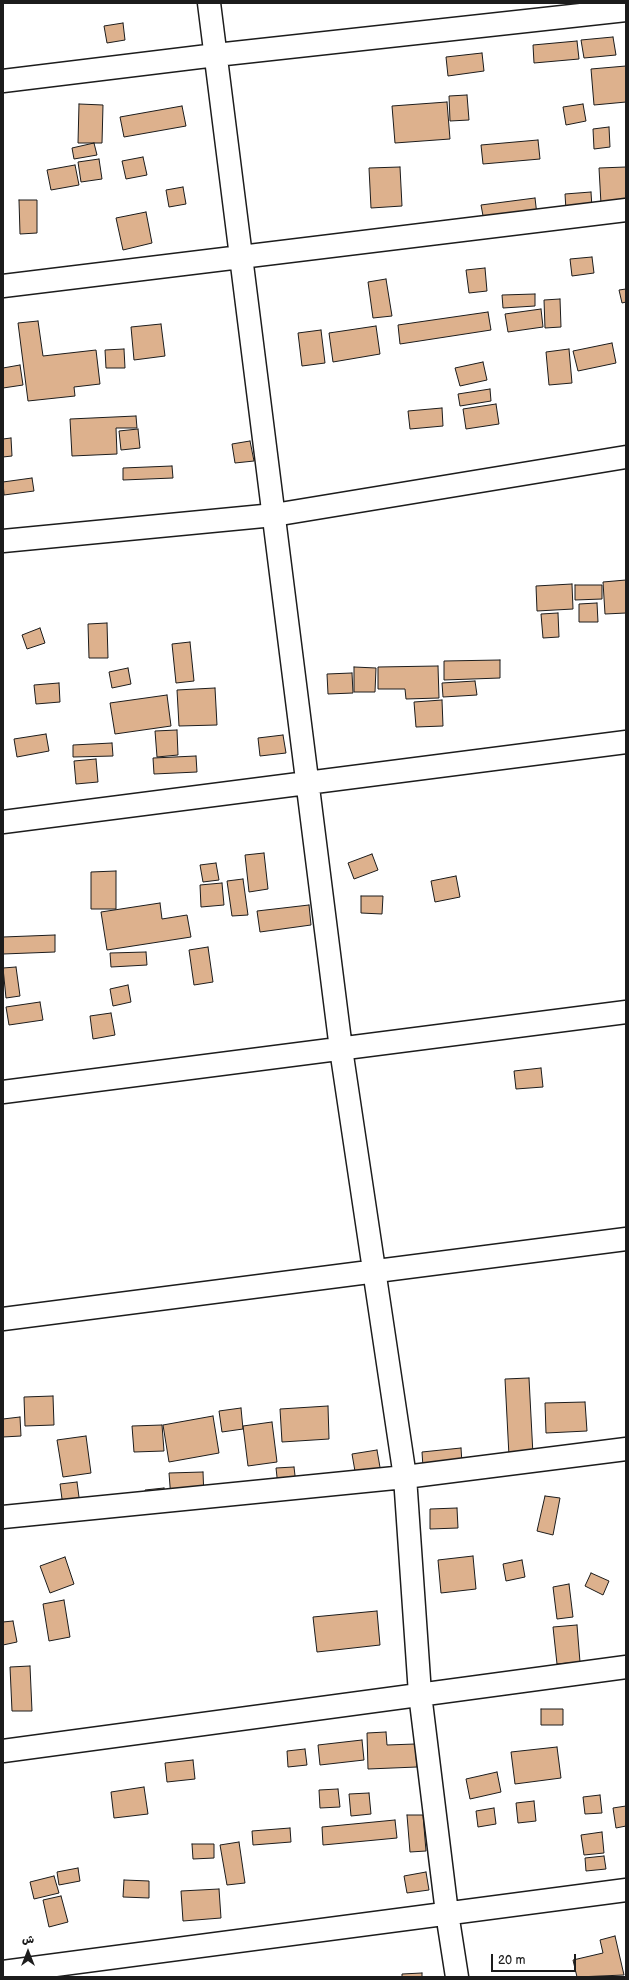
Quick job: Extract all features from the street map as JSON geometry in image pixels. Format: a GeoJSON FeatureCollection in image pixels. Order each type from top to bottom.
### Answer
{"type":"FeatureCollection","features":[{"type":"Feature","properties":{"kind":"street"},"geometry":{"type":"LineString","coordinates":[[209,3],[341,1049],[405,1477],[420,1694],[447,1913],[457,1977]]}},
{"type":"Feature","properties":{"kind":"street"},"geometry":{"type":"LineString","coordinates":[[3,81],[216,55],[626,10]]}},
{"type":"Feature","properties":{"kind":"street"},"geometry":{"type":"LineString","coordinates":[[3,286],[626,210]]}},
{"type":"Feature","properties":{"kind":"street"},"geometry":{"type":"LineString","coordinates":[[3,541],[274,515],[626,457]]}},
{"type":"Feature","properties":{"kind":"street"},"geometry":{"type":"LineString","coordinates":[[3,822],[626,742]]}},
{"type":"Feature","properties":{"kind":"street"},"geometry":{"type":"LineString","coordinates":[[3,1092],[626,1012]]}},
{"type":"Feature","properties":{"kind":"street"},"geometry":{"type":"LineString","coordinates":[[3,1319],[626,1239]]}},
{"type":"Feature","properties":{"kind":"street"},"geometry":{"type":"LineString","coordinates":[[3,1517],[405,1477],[626,1449]]}},
{"type":"Feature","properties":{"kind":"street"},"geometry":{"type":"LineString","coordinates":[[3,1751],[420,1694],[626,1668]]}},
{"type":"Feature","properties":{"kind":"street"},"geometry":{"type":"LineString","coordinates":[[3,1972],[626,1890]]}},
{"type":"Feature","properties":{"kind":"building"},"geometry":{"type":"Polygon","coordinates":[[[123,23],[125,40],[107,43],[104,26],[123,23]]]}},
{"type":"Feature","properties":{"kind":"building"},"geometry":{"type":"Polygon","coordinates":[[[613,37],[616,55],[584,58],[581,40],[613,37]]]}},
{"type":"Feature","properties":{"kind":"building"},"geometry":{"type":"Polygon","coordinates":[[[577,41],[579,59],[534,63],[533,45],[577,41]]]}},
{"type":"Feature","properties":{"kind":"building"},"geometry":{"type":"Polygon","coordinates":[[[482,53],[484,71],[448,76],[446,57],[482,53]]]}},
{"type":"Feature","properties":{"kind":"building"},"geometry":{"type":"Polygon","coordinates":[[[626,66],[626,102],[594,105],[591,69],[626,66]]]}},
{"type":"Feature","properties":{"kind":"building"},"geometry":{"type":"Polygon","coordinates":[[[467,95],[469,120],[450,121],[449,96],[467,95]]]}},
{"type":"Feature","properties":{"kind":"building"},"geometry":{"type":"Polygon","coordinates":[[[447,102],[450,139],[395,143],[392,106],[447,102]]]}},
{"type":"Feature","properties":{"kind":"building"},"geometry":{"type":"Polygon","coordinates":[[[79,104],[103,105],[102,143],[78,143],[79,104]]]}},
{"type":"Feature","properties":{"kind":"building"},"geometry":{"type":"Polygon","coordinates":[[[583,104],[586,121],[566,125],[563,107],[583,104]]]}},
{"type":"Feature","properties":{"kind":"building"},"geometry":{"type":"Polygon","coordinates":[[[182,106],[186,126],[124,137],[120,117],[182,106]]]}},
{"type":"Feature","properties":{"kind":"building"},"geometry":{"type":"Polygon","coordinates":[[[609,127],[610,147],[594,149],[593,129],[609,127]]]}},
{"type":"Feature","properties":{"kind":"building"},"geometry":{"type":"Polygon","coordinates":[[[538,140],[540,159],[483,164],[481,145],[538,140]]]}},
{"type":"Feature","properties":{"kind":"building"},"geometry":{"type":"Polygon","coordinates":[[[94,143],[97,155],[74,159],[72,148],[94,143]]]}},
{"type":"Feature","properties":{"kind":"building"},"geometry":{"type":"Polygon","coordinates":[[[143,157],[147,175],[126,179],[122,161],[143,157]]]}},
{"type":"Feature","properties":{"kind":"building"},"geometry":{"type":"Polygon","coordinates":[[[99,159],[102,179],[81,182],[78,162],[99,159]]]}},
{"type":"Feature","properties":{"kind":"building"},"geometry":{"type":"Polygon","coordinates":[[[75,165],[79,185],[51,190],[47,170],[75,165]]]}},
{"type":"Feature","properties":{"kind":"building"},"geometry":{"type":"Polygon","coordinates":[[[400,167],[402,206],[371,208],[369,168],[400,167]]]}},
{"type":"Feature","properties":{"kind":"building"},"geometry":{"type":"Polygon","coordinates":[[[626,167],[626,203],[601,204],[599,168],[626,167]]]}},
{"type":"Feature","properties":{"kind":"building"},"geometry":{"type":"Polygon","coordinates":[[[183,187],[186,204],[169,207],[166,190],[183,187]]]}},
{"type":"Feature","properties":{"kind":"building"},"geometry":{"type":"Polygon","coordinates":[[[591,192],[592,208],[566,210],[565,194],[591,192]]]}},
{"type":"Feature","properties":{"kind":"building"},"geometry":{"type":"Polygon","coordinates":[[[535,198],[537,215],[484,221],[481,205],[535,198]]]}},
{"type":"Feature","properties":{"kind":"building"},"geometry":{"type":"Polygon","coordinates":[[[19,200],[37,200],[37,233],[20,234],[19,200]]]}},
{"type":"Feature","properties":{"kind":"building"},"geometry":{"type":"Polygon","coordinates":[[[146,212],[152,243],[123,250],[116,218],[146,212]]]}},
{"type":"Feature","properties":{"kind":"building"},"geometry":{"type":"Polygon","coordinates":[[[592,257],[594,273],[572,276],[570,259],[592,257]]]}},
{"type":"Feature","properties":{"kind":"building"},"geometry":{"type":"Polygon","coordinates":[[[485,268],[487,291],[469,293],[466,270],[485,268]]]}},
{"type":"Feature","properties":{"kind":"building"},"geometry":{"type":"Polygon","coordinates":[[[386,279],[392,316],[373,318],[368,282],[386,279]]]}},
{"type":"Feature","properties":{"kind":"building"},"geometry":{"type":"Polygon","coordinates":[[[626,289],[626,302],[622,303],[619,290],[626,289]]]}},
{"type":"Feature","properties":{"kind":"building"},"geometry":{"type":"Polygon","coordinates":[[[535,294],[535,306],[503,308],[502,295],[535,294]]]}},
{"type":"Feature","properties":{"kind":"building"},"geometry":{"type":"Polygon","coordinates":[[[560,299],[561,327],[545,328],[544,300],[560,299]]]}},
{"type":"Feature","properties":{"kind":"building"},"geometry":{"type":"Polygon","coordinates":[[[541,309],[543,327],[508,332],[505,314],[541,309]]]}},
{"type":"Feature","properties":{"kind":"building"},"geometry":{"type":"Polygon","coordinates":[[[488,312],[491,330],[400,344],[398,325],[488,312]]]}},
{"type":"Feature","properties":{"kind":"building"},"geometry":{"type":"Polygon","coordinates":[[[38,321],[43,356],[96,350],[100,384],[74,387],[75,396],[28,401],[18,323],[38,321]]]}},
{"type":"Feature","properties":{"kind":"building"},"geometry":{"type":"Polygon","coordinates":[[[161,324],[165,356],[134,360],[131,327],[161,324]]]}},
{"type":"Feature","properties":{"kind":"building"},"geometry":{"type":"Polygon","coordinates":[[[376,326],[380,354],[333,362],[329,333],[376,326]]]}},
{"type":"Feature","properties":{"kind":"building"},"geometry":{"type":"Polygon","coordinates":[[[321,330],[325,363],[302,366],[298,333],[321,330]]]}},
{"type":"Feature","properties":{"kind":"building"},"geometry":{"type":"Polygon","coordinates":[[[612,343],[616,363],[578,371],[573,351],[612,343]]]}},
{"type":"Feature","properties":{"kind":"building"},"geometry":{"type":"Polygon","coordinates":[[[124,349],[125,368],[106,368],[105,350],[124,349]]]}},
{"type":"Feature","properties":{"kind":"building"},"geometry":{"type":"Polygon","coordinates":[[[569,349],[572,383],[549,385],[546,352],[569,349]]]}},
{"type":"Feature","properties":{"kind":"building"},"geometry":{"type":"Polygon","coordinates":[[[483,362],[487,380],[460,386],[455,368],[483,362]]]}},
{"type":"Feature","properties":{"kind":"building"},"geometry":{"type":"Polygon","coordinates":[[[20,365],[23,385],[3,388],[3,368],[20,365]]]}},
{"type":"Feature","properties":{"kind":"building"},"geometry":{"type":"Polygon","coordinates":[[[490,389],[491,401],[460,406],[458,394],[490,389]]]}},
{"type":"Feature","properties":{"kind":"building"},"geometry":{"type":"Polygon","coordinates":[[[496,404],[499,424],[466,429],[463,409],[496,404]]]}},
{"type":"Feature","properties":{"kind":"building"},"geometry":{"type":"Polygon","coordinates":[[[442,408],[443,426],[410,429],[408,411],[442,408]]]}},
{"type":"Feature","properties":{"kind":"building"},"geometry":{"type":"Polygon","coordinates":[[[136,416],[137,428],[116,428],[117,454],[72,456],[70,419],[136,416]]]}},
{"type":"Feature","properties":{"kind":"building"},"geometry":{"type":"Polygon","coordinates":[[[138,429],[140,448],[121,450],[119,431],[138,429]]]}},
{"type":"Feature","properties":{"kind":"building"},"geometry":{"type":"Polygon","coordinates":[[[11,438],[12,456],[3,457],[3,439],[11,438]]]}},
{"type":"Feature","properties":{"kind":"building"},"geometry":{"type":"Polygon","coordinates":[[[250,441],[254,461],[235,463],[232,444],[250,441]]]}},
{"type":"Feature","properties":{"kind":"building"},"geometry":{"type":"Polygon","coordinates":[[[172,466],[173,478],[123,480],[123,468],[172,466]]]}},
{"type":"Feature","properties":{"kind":"building"},"geometry":{"type":"Polygon","coordinates":[[[32,478],[34,491],[4,495],[3,482],[32,478]]]}},
{"type":"Feature","properties":{"kind":"building"},"geometry":{"type":"Polygon","coordinates":[[[626,580],[626,613],[605,614],[603,582],[626,580]]]}},
{"type":"Feature","properties":{"kind":"building"},"geometry":{"type":"Polygon","coordinates":[[[572,584],[573,609],[537,611],[536,586],[572,584]]]}},
{"type":"Feature","properties":{"kind":"building"},"geometry":{"type":"Polygon","coordinates":[[[575,585],[602,585],[602,599],[575,600],[575,585]]]}},
{"type":"Feature","properties":{"kind":"building"},"geometry":{"type":"Polygon","coordinates":[[[597,603],[598,622],[579,622],[579,604],[597,603]]]}},
{"type":"Feature","properties":{"kind":"building"},"geometry":{"type":"Polygon","coordinates":[[[558,613],[559,637],[543,638],[541,614],[558,613]]]}},
{"type":"Feature","properties":{"kind":"building"},"geometry":{"type":"Polygon","coordinates":[[[107,623],[108,658],[89,658],[88,624],[107,623]]]}},
{"type":"Feature","properties":{"kind":"building"},"geometry":{"type":"Polygon","coordinates":[[[40,628],[45,643],[27,649],[22,635],[40,628]]]}},
{"type":"Feature","properties":{"kind":"building"},"geometry":{"type":"Polygon","coordinates":[[[190,642],[194,681],[176,683],[172,644],[190,642]]]}},
{"type":"Feature","properties":{"kind":"building"},"geometry":{"type":"Polygon","coordinates":[[[500,660],[500,678],[444,680],[444,661],[500,660]]]}},
{"type":"Feature","properties":{"kind":"building"},"geometry":{"type":"Polygon","coordinates":[[[438,666],[439,698],[406,699],[405,689],[378,689],[378,667],[438,666]]]}},
{"type":"Feature","properties":{"kind":"building"},"geometry":{"type":"Polygon","coordinates":[[[354,667],[376,668],[375,692],[354,692],[354,667]]]}},
{"type":"Feature","properties":{"kind":"building"},"geometry":{"type":"Polygon","coordinates":[[[128,668],[131,684],[112,688],[109,672],[128,668]]]}},
{"type":"Feature","properties":{"kind":"building"},"geometry":{"type":"Polygon","coordinates":[[[352,673],[353,693],[328,694],[327,674],[352,673]]]}},
{"type":"Feature","properties":{"kind":"building"},"geometry":{"type":"Polygon","coordinates":[[[475,681],[477,695],[443,697],[442,683],[475,681]]]}},
{"type":"Feature","properties":{"kind":"building"},"geometry":{"type":"Polygon","coordinates":[[[59,683],[60,702],[36,704],[34,685],[59,683]]]}},
{"type":"Feature","properties":{"kind":"building"},"geometry":{"type":"Polygon","coordinates":[[[215,688],[217,725],[179,726],[177,690],[215,688]]]}},
{"type":"Feature","properties":{"kind":"building"},"geometry":{"type":"Polygon","coordinates":[[[167,695],[171,726],[115,734],[110,703],[167,695]]]}},
{"type":"Feature","properties":{"kind":"building"},"geometry":{"type":"Polygon","coordinates":[[[442,700],[443,726],[416,727],[414,702],[442,700]]]}},
{"type":"Feature","properties":{"kind":"building"},"geometry":{"type":"Polygon","coordinates":[[[177,730],[178,755],[157,757],[155,731],[177,730]]]}},
{"type":"Feature","properties":{"kind":"building"},"geometry":{"type":"Polygon","coordinates":[[[46,734],[49,751],[17,757],[14,739],[46,734]]]}},
{"type":"Feature","properties":{"kind":"building"},"geometry":{"type":"Polygon","coordinates":[[[283,735],[286,753],[260,756],[258,738],[283,735]]]}},
{"type":"Feature","properties":{"kind":"building"},"geometry":{"type":"Polygon","coordinates":[[[112,743],[113,756],[73,757],[73,745],[112,743]]]}},
{"type":"Feature","properties":{"kind":"building"},"geometry":{"type":"Polygon","coordinates":[[[196,756],[197,772],[154,774],[153,758],[196,756]]]}},
{"type":"Feature","properties":{"kind":"building"},"geometry":{"type":"Polygon","coordinates":[[[96,759],[98,782],[76,784],[74,761],[96,759]]]}},
{"type":"Feature","properties":{"kind":"building"},"geometry":{"type":"Polygon","coordinates":[[[264,853],[268,889],[249,892],[245,855],[264,853]]]}},
{"type":"Feature","properties":{"kind":"building"},"geometry":{"type":"Polygon","coordinates":[[[372,854],[378,870],[354,879],[348,863],[372,854]]]}},
{"type":"Feature","properties":{"kind":"building"},"geometry":{"type":"Polygon","coordinates":[[[216,863],[219,880],[203,882],[200,865],[216,863]]]}},
{"type":"Feature","properties":{"kind":"building"},"geometry":{"type":"Polygon","coordinates":[[[116,871],[116,909],[91,909],[91,872],[116,871]]]}},
{"type":"Feature","properties":{"kind":"building"},"geometry":{"type":"Polygon","coordinates":[[[456,876],[460,897],[435,902],[431,881],[456,876]]]}},
{"type":"Feature","properties":{"kind":"building"},"geometry":{"type":"Polygon","coordinates":[[[243,879],[248,915],[232,916],[227,881],[243,879]]]}},
{"type":"Feature","properties":{"kind":"building"},"geometry":{"type":"Polygon","coordinates":[[[222,883],[224,905],[201,907],[200,885],[222,883]]]}},
{"type":"Feature","properties":{"kind":"building"},"geometry":{"type":"Polygon","coordinates":[[[361,896],[383,896],[382,914],[361,913],[361,896]]]}},
{"type":"Feature","properties":{"kind":"building"},"geometry":{"type":"Polygon","coordinates":[[[160,903],[162,919],[187,915],[191,937],[107,950],[101,912],[160,903]]]}},
{"type":"Feature","properties":{"kind":"building"},"geometry":{"type":"Polygon","coordinates":[[[309,905],[311,925],[260,932],[257,911],[309,905]]]}},
{"type":"Feature","properties":{"kind":"building"},"geometry":{"type":"Polygon","coordinates":[[[55,935],[55,952],[3,954],[3,937],[55,935]]]}},
{"type":"Feature","properties":{"kind":"building"},"geometry":{"type":"Polygon","coordinates":[[[208,947],[213,982],[194,985],[189,950],[208,947]]]}},
{"type":"Feature","properties":{"kind":"building"},"geometry":{"type":"Polygon","coordinates":[[[146,952],[147,965],[111,967],[110,953],[146,952]]]}},
{"type":"Feature","properties":{"kind":"building"},"geometry":{"type":"Polygon","coordinates":[[[16,967],[20,996],[6,998],[3,968],[16,967]]]}},
{"type":"Feature","properties":{"kind":"building"},"geometry":{"type":"Polygon","coordinates":[[[128,985],[131,1002],[113,1006],[110,989],[128,985]]]}},
{"type":"Feature","properties":{"kind":"building"},"geometry":{"type":"Polygon","coordinates":[[[40,1002],[43,1020],[9,1025],[6,1007],[40,1002]]]}},
{"type":"Feature","properties":{"kind":"building"},"geometry":{"type":"Polygon","coordinates":[[[111,1013],[115,1035],[93,1039],[90,1016],[111,1013]]]}},
{"type":"Feature","properties":{"kind":"building"},"geometry":{"type":"Polygon","coordinates":[[[541,1068],[543,1087],[516,1089],[514,1071],[541,1068]]]}},
{"type":"Feature","properties":{"kind":"building"},"geometry":{"type":"Polygon","coordinates":[[[529,1378],[533,1455],[509,1456],[505,1379],[529,1378]]]}},
{"type":"Feature","properties":{"kind":"building"},"geometry":{"type":"Polygon","coordinates":[[[53,1396],[54,1425],[25,1426],[24,1397],[53,1396]]]}},
{"type":"Feature","properties":{"kind":"building"},"geometry":{"type":"Polygon","coordinates":[[[585,1402],[587,1431],[546,1433],[545,1403],[585,1402]]]}},
{"type":"Feature","properties":{"kind":"building"},"geometry":{"type":"Polygon","coordinates":[[[328,1406],[329,1439],[282,1442],[280,1409],[328,1406]]]}},
{"type":"Feature","properties":{"kind":"building"},"geometry":{"type":"Polygon","coordinates":[[[241,1408],[243,1429],[222,1432],[219,1411],[241,1408]]]}},
{"type":"Feature","properties":{"kind":"building"},"geometry":{"type":"Polygon","coordinates":[[[213,1416],[219,1453],[169,1462],[163,1425],[213,1416]]]}},
{"type":"Feature","properties":{"kind":"building"},"geometry":{"type":"Polygon","coordinates":[[[20,1417],[21,1436],[3,1437],[3,1419],[20,1417]]]}},
{"type":"Feature","properties":{"kind":"building"},"geometry":{"type":"Polygon","coordinates":[[[272,1422],[277,1462],[248,1466],[243,1426],[272,1422]]]}},
{"type":"Feature","properties":{"kind":"building"},"geometry":{"type":"Polygon","coordinates":[[[162,1425],[164,1451],[134,1452],[132,1426],[162,1425]]]}},
{"type":"Feature","properties":{"kind":"building"},"geometry":{"type":"Polygon","coordinates":[[[86,1436],[91,1473],[63,1477],[57,1440],[86,1436]]]}},
{"type":"Feature","properties":{"kind":"building"},"geometry":{"type":"Polygon","coordinates":[[[461,1448],[462,1463],[423,1467],[422,1452],[461,1448]]]}},
{"type":"Feature","properties":{"kind":"building"},"geometry":{"type":"Polygon","coordinates":[[[377,1450],[381,1473],[356,1477],[352,1454],[377,1450]]]}},
{"type":"Feature","properties":{"kind":"building"},"geometry":{"type":"Polygon","coordinates":[[[294,1467],[296,1484],[278,1486],[276,1468],[294,1467]]]}},
{"type":"Feature","properties":{"kind":"building"},"geometry":{"type":"Polygon","coordinates":[[[203,1472],[204,1498],[171,1499],[169,1473],[203,1472]]]}},
{"type":"Feature","properties":{"kind":"building"},"geometry":{"type":"Polygon","coordinates":[[[77,1482],[81,1512],[64,1514],[60,1484],[77,1482]]]}},
{"type":"Feature","properties":{"kind":"building"},"geometry":{"type":"Polygon","coordinates":[[[164,1488],[165,1502],[147,1504],[145,1490],[164,1488]]]}},
{"type":"Feature","properties":{"kind":"building"},"geometry":{"type":"Polygon","coordinates":[[[545,1496],[560,1498],[553,1535],[537,1531],[545,1496]]]}},
{"type":"Feature","properties":{"kind":"building"},"geometry":{"type":"Polygon","coordinates":[[[457,1508],[458,1528],[430,1529],[430,1509],[457,1508]]]}},
{"type":"Feature","properties":{"kind":"building"},"geometry":{"type":"Polygon","coordinates":[[[473,1556],[476,1589],[441,1593],[438,1560],[473,1556]]]}},
{"type":"Feature","properties":{"kind":"building"},"geometry":{"type":"Polygon","coordinates":[[[65,1557],[74,1584],[50,1593],[40,1566],[65,1557]]]}},
{"type":"Feature","properties":{"kind":"building"},"geometry":{"type":"Polygon","coordinates":[[[522,1560],[525,1577],[506,1581],[503,1564],[522,1560]]]}},
{"type":"Feature","properties":{"kind":"building"},"geometry":{"type":"Polygon","coordinates":[[[591,1573],[609,1581],[603,1595],[585,1586],[591,1573]]]}},
{"type":"Feature","properties":{"kind":"building"},"geometry":{"type":"Polygon","coordinates":[[[569,1584],[573,1617],[557,1619],[553,1587],[569,1584]]]}},
{"type":"Feature","properties":{"kind":"building"},"geometry":{"type":"Polygon","coordinates":[[[64,1600],[70,1637],[49,1641],[43,1604],[64,1600]]]}},
{"type":"Feature","properties":{"kind":"building"},"geometry":{"type":"Polygon","coordinates":[[[377,1611],[380,1645],[317,1652],[313,1617],[377,1611]]]}},
{"type":"Feature","properties":{"kind":"building"},"geometry":{"type":"Polygon","coordinates":[[[13,1621],[17,1642],[3,1645],[3,1622],[13,1621]]]}},
{"type":"Feature","properties":{"kind":"building"},"geometry":{"type":"Polygon","coordinates":[[[577,1625],[580,1662],[557,1664],[553,1627],[577,1625]]]}},
{"type":"Feature","properties":{"kind":"building"},"geometry":{"type":"Polygon","coordinates":[[[30,1666],[32,1711],[12,1711],[10,1667],[30,1666]]]}},
{"type":"Feature","properties":{"kind":"building"},"geometry":{"type":"Polygon","coordinates":[[[541,1709],[563,1709],[563,1725],[541,1725],[541,1709]]]}},
{"type":"Feature","properties":{"kind":"building"},"geometry":{"type":"Polygon","coordinates":[[[386,1732],[387,1745],[415,1744],[417,1767],[368,1769],[367,1733],[386,1732]]]}},
{"type":"Feature","properties":{"kind":"building"},"geometry":{"type":"Polygon","coordinates":[[[362,1740],[364,1760],[320,1765],[318,1745],[362,1740]]]}},
{"type":"Feature","properties":{"kind":"building"},"geometry":{"type":"Polygon","coordinates":[[[557,1747],[561,1778],[515,1784],[511,1752],[557,1747]]]}},
{"type":"Feature","properties":{"kind":"building"},"geometry":{"type":"Polygon","coordinates":[[[305,1749],[307,1765],[288,1767],[287,1751],[305,1749]]]}},
{"type":"Feature","properties":{"kind":"building"},"geometry":{"type":"Polygon","coordinates":[[[193,1760],[195,1779],[167,1782],[165,1763],[193,1760]]]}},
{"type":"Feature","properties":{"kind":"building"},"geometry":{"type":"Polygon","coordinates":[[[497,1772],[501,1792],[470,1799],[466,1779],[497,1772]]]}},
{"type":"Feature","properties":{"kind":"building"},"geometry":{"type":"Polygon","coordinates":[[[144,1787],[148,1814],[114,1818],[111,1792],[144,1787]]]}},
{"type":"Feature","properties":{"kind":"building"},"geometry":{"type":"Polygon","coordinates":[[[338,1789],[340,1807],[320,1808],[319,1790],[338,1789]]]}},
{"type":"Feature","properties":{"kind":"building"},"geometry":{"type":"Polygon","coordinates":[[[369,1793],[371,1814],[351,1816],[349,1794],[369,1793]]]}},
{"type":"Feature","properties":{"kind":"building"},"geometry":{"type":"Polygon","coordinates":[[[600,1795],[602,1813],[585,1814],[583,1797],[600,1795]]]}},
{"type":"Feature","properties":{"kind":"building"},"geometry":{"type":"Polygon","coordinates":[[[534,1801],[536,1821],[518,1823],[516,1803],[534,1801]]]}},
{"type":"Feature","properties":{"kind":"building"},"geometry":{"type":"Polygon","coordinates":[[[626,1806],[626,1826],[616,1828],[613,1808],[626,1806]]]}},
{"type":"Feature","properties":{"kind":"building"},"geometry":{"type":"Polygon","coordinates":[[[494,1808],[496,1824],[478,1827],[476,1811],[494,1808]]]}},
{"type":"Feature","properties":{"kind":"building"},"geometry":{"type":"Polygon","coordinates":[[[407,1815],[423,1815],[426,1851],[410,1852],[407,1815]]]}},
{"type":"Feature","properties":{"kind":"building"},"geometry":{"type":"Polygon","coordinates":[[[395,1820],[397,1838],[323,1845],[322,1827],[395,1820]]]}},
{"type":"Feature","properties":{"kind":"building"},"geometry":{"type":"Polygon","coordinates":[[[290,1828],[291,1842],[253,1845],[252,1831],[290,1828]]]}},
{"type":"Feature","properties":{"kind":"building"},"geometry":{"type":"Polygon","coordinates":[[[602,1832],[604,1853],[584,1855],[581,1835],[602,1832]]]}},
{"type":"Feature","properties":{"kind":"building"},"geometry":{"type":"Polygon","coordinates":[[[239,1842],[245,1883],[227,1885],[220,1845],[239,1842]]]}},
{"type":"Feature","properties":{"kind":"building"},"geometry":{"type":"Polygon","coordinates":[[[192,1844],[214,1844],[214,1858],[193,1859],[192,1844]]]}},
{"type":"Feature","properties":{"kind":"building"},"geometry":{"type":"Polygon","coordinates":[[[604,1856],[606,1869],[586,1871],[585,1858],[604,1856]]]}},
{"type":"Feature","properties":{"kind":"building"},"geometry":{"type":"Polygon","coordinates":[[[78,1868],[80,1881],[59,1885],[57,1872],[78,1868]]]}},
{"type":"Feature","properties":{"kind":"building"},"geometry":{"type":"Polygon","coordinates":[[[426,1872],[429,1890],[407,1893],[404,1876],[426,1872]]]}},
{"type":"Feature","properties":{"kind":"building"},"geometry":{"type":"Polygon","coordinates":[[[54,1876],[59,1893],[34,1899],[30,1882],[54,1876]]]}},
{"type":"Feature","properties":{"kind":"building"},"geometry":{"type":"Polygon","coordinates":[[[124,1880],[149,1881],[149,1898],[123,1897],[124,1880]]]}},
{"type":"Feature","properties":{"kind":"building"},"geometry":{"type":"Polygon","coordinates":[[[219,1889],[221,1918],[183,1921],[181,1891],[219,1889]]]}},
{"type":"Feature","properties":{"kind":"building"},"geometry":{"type":"Polygon","coordinates":[[[61,1896],[68,1922],[49,1927],[43,1900],[61,1896]]]}},
{"type":"Feature","properties":{"kind":"building"},"geometry":{"type":"Polygon","coordinates":[[[615,1936],[624,1975],[577,1977],[573,1960],[603,1953],[600,1940],[615,1936]]]}},
{"type":"Feature","properties":{"kind":"building"},"geometry":{"type":"Polygon","coordinates":[[[422,1973],[422,1977],[402,1977],[402,1974],[422,1973]]]}}]}
